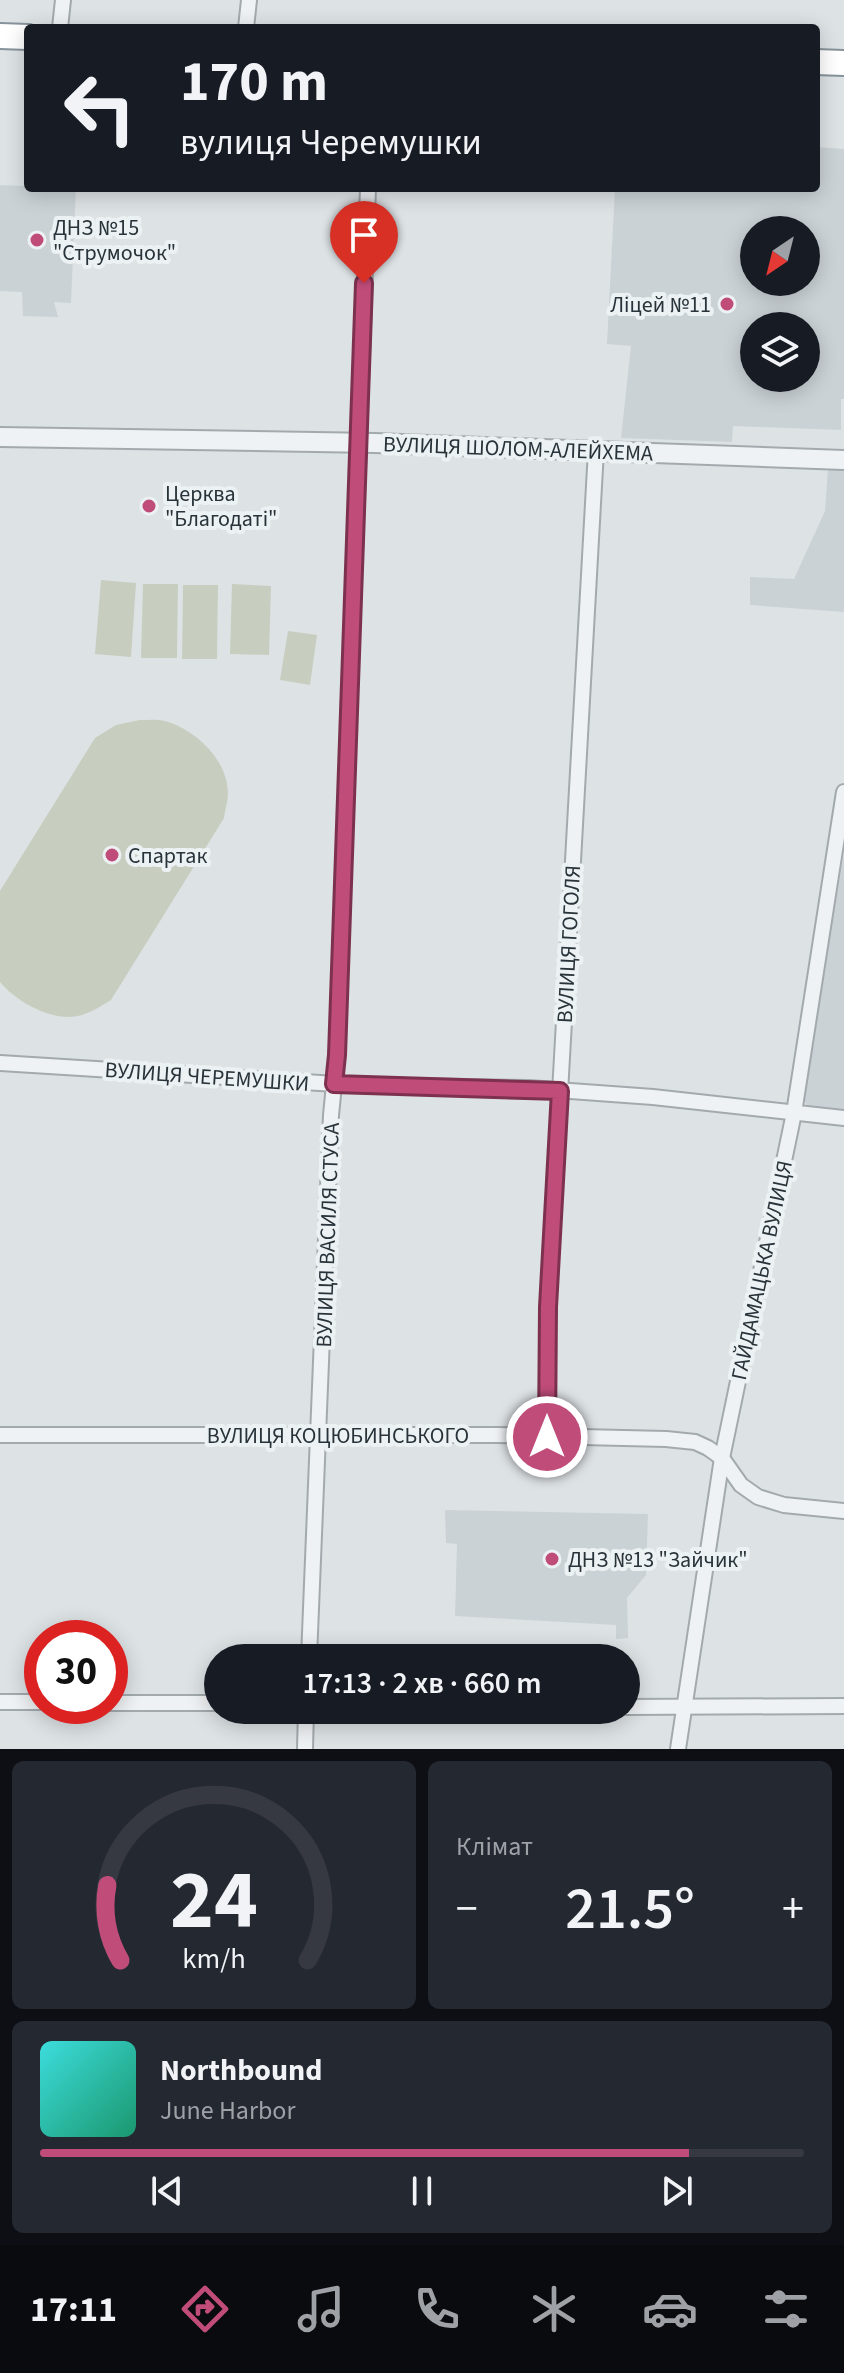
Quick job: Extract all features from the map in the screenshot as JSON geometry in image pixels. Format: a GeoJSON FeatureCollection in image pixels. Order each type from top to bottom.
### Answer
{"type":"FeatureCollection","features":[{"type":"Feature","properties":{"kind":"highway"},"geometry":{"type":"LineString","coordinates":[[0,36],[24,37]]}},
{"type":"Feature","properties":{"kind":"highway"},"geometry":{"type":"LineString","coordinates":[[820,62],[844,63]]}},
{"type":"Feature","properties":{"kind":"street"},"geometry":{"type":"LineString","coordinates":[[60,24],[63,0]]}},
{"type":"Feature","properties":{"kind":"street"},"geometry":{"type":"LineString","coordinates":[[246,24],[249,0]]}},
{"type":"Feature","properties":{"kind":"street","name":"ВУЛИЦЯ ВАСИЛЯ СТУСА"},"geometry":{"type":"LineString","coordinates":[[310,1644],[337,1055],[368,192]]}},
{"type":"Feature","properties":{"kind":"street","name":"ВУЛИЦЯ ШОЛОМ-АЛЕЙХЕМА"},"geometry":{"type":"LineString","coordinates":[[0,437],[358,443],[844,460]]}},
{"type":"Feature","properties":{"kind":"street","name":"ВУЛИЦЯ ГОГОЛЯ"},"geometry":{"type":"LineString","coordinates":[[547,1437],[548,1307],[596,450]]}},
{"type":"Feature","properties":{"kind":"street","name":"ГАЙДАМАЦЬКА ВУЛИЦЯ"},"geometry":{"type":"LineString","coordinates":[[678,1749],[722,1458],[794,1113],[844,792]]}},
{"type":"Feature","properties":{"kind":"street","name":"ВУЛИЦЯ ЧЕРЕМУШКИ"},"geometry":{"type":"LineString","coordinates":[[0,1063],[334,1084],[653,1097],[844,1118]]}},
{"type":"Feature","properties":{"kind":"street","name":"ВУЛИЦЯ КОЦЮБИНСЬКОГО"},"geometry":{"type":"LineString","coordinates":[[0,1435],[319,1434],[681,1440],[695,1442],[722,1458],[741,1485],[758,1497],[784,1505],[844,1511]]}},
{"type":"Feature","properties":{"kind":"street"},"geometry":{"type":"LineString","coordinates":[[0,1702],[24,1702]]}},
{"type":"Feature","properties":{"kind":"street"},"geometry":{"type":"LineString","coordinates":[[128,1703],[204,1703]]}},
{"type":"Feature","properties":{"kind":"street"},"geometry":{"type":"LineString","coordinates":[[640,1707],[844,1706]]}},
{"type":"Feature","properties":{"kind":"street"},"geometry":{"type":"LineString","coordinates":[[305,1749],[306,1724]]}},
{"type":"Feature","properties":{"kind":"shaded area","name":"Ліцей №11"},"geometry":{"type":"Polygon","coordinates":[[[820,147],[844,149],[844,399],[841,399],[841,430],[733,426],[732,442],[621,438],[631,346],[607,344],[615,192],[820,192],[820,147]]]}},
{"type":"Feature","properties":{"kind":"shaded area","name":"ДНЗ №15 \"Струмочок\""},"geometry":{"type":"Polygon","coordinates":[[[0,185],[24,186],[24,192],[76,192],[71,303],[54,302],[58,317],[23,316],[22,292],[0,291],[0,185]]]}},
{"type":"Feature","properties":{"kind":"shaded area"},"geometry":{"type":"Polygon","coordinates":[[[828,467],[844,468],[844,612],[750,605],[750,577],[794,579],[825,511],[828,467]]]}},
{"type":"Feature","properties":{"kind":"shaded area"},"geometry":{"type":"Polygon","coordinates":[[[844,854],[844,1112],[810,1107],[802,1095],[844,854]]]}},
{"type":"Feature","properties":{"kind":"shaded area","name":"ДНЗ №13 \"Зайчик\""},"geometry":{"type":"Polygon","coordinates":[[[445,1510],[648,1514],[646,1575],[627,1598],[628,1638],[616,1639],[616,1625],[455,1616],[457,1544],[446,1543],[445,1510]]]}},
{"type":"Feature","properties":{"kind":"green space"},"geometry":{"type":"Polygon","coordinates":[[[101,580],[136,583],[131,657],[95,654],[101,580]]]}},
{"type":"Feature","properties":{"kind":"green space"},"geometry":{"type":"Polygon","coordinates":[[[143,584],[178,584],[177,658],[141,658],[143,584]]]}},
{"type":"Feature","properties":{"kind":"green space"},"geometry":{"type":"Polygon","coordinates":[[[232,584],[271,586],[269,655],[230,654],[232,584]]]}},
{"type":"Feature","properties":{"kind":"green space"},"geometry":{"type":"Polygon","coordinates":[[[183,585],[218,585],[217,659],[182,659],[183,585]]]}},
{"type":"Feature","properties":{"kind":"green space"},"geometry":{"type":"Polygon","coordinates":[[[288,631],[317,635],[310,685],[280,680],[288,631]]]}},
{"type":"Feature","properties":{"kind":"green space","name":"Спартак"},"geometry":{"type":"Polygon","coordinates":[[[162,720],[177,725],[208,748],[226,781],[228,796],[224,818],[111,1000],[91,1012],[69,1017],[40,1011],[22,1001],[0,982],[0,891],[95,738],[116,725],[162,720]]]}},
{"type":"Feature","properties":{"kind":"place","name":"ДНЗ №15 \"Струмочок\""},"geometry":{"type":"Point","coordinates":[37,240]}},
{"type":"Feature","properties":{"kind":"place","name":"Ліцей №11"},"geometry":{"type":"Point","coordinates":[727,304]}},
{"type":"Feature","properties":{"kind":"place","name":"Церква \"Благодаті\""},"geometry":{"type":"Point","coordinates":[149,506]}},
{"type":"Feature","properties":{"kind":"place","name":"Спартак"},"geometry":{"type":"Point","coordinates":[112,855]}},
{"type":"Feature","properties":{"kind":"place","name":"ДНЗ №13 \"Зайчик\""},"geometry":{"type":"Point","coordinates":[552,1559]}},
{"type":"Feature","properties":{"kind":"route"},"geometry":{"type":"LineString","coordinates":[[364,283],[334,1084],[560,1091],[548,1307],[547,1437]]}}]}
